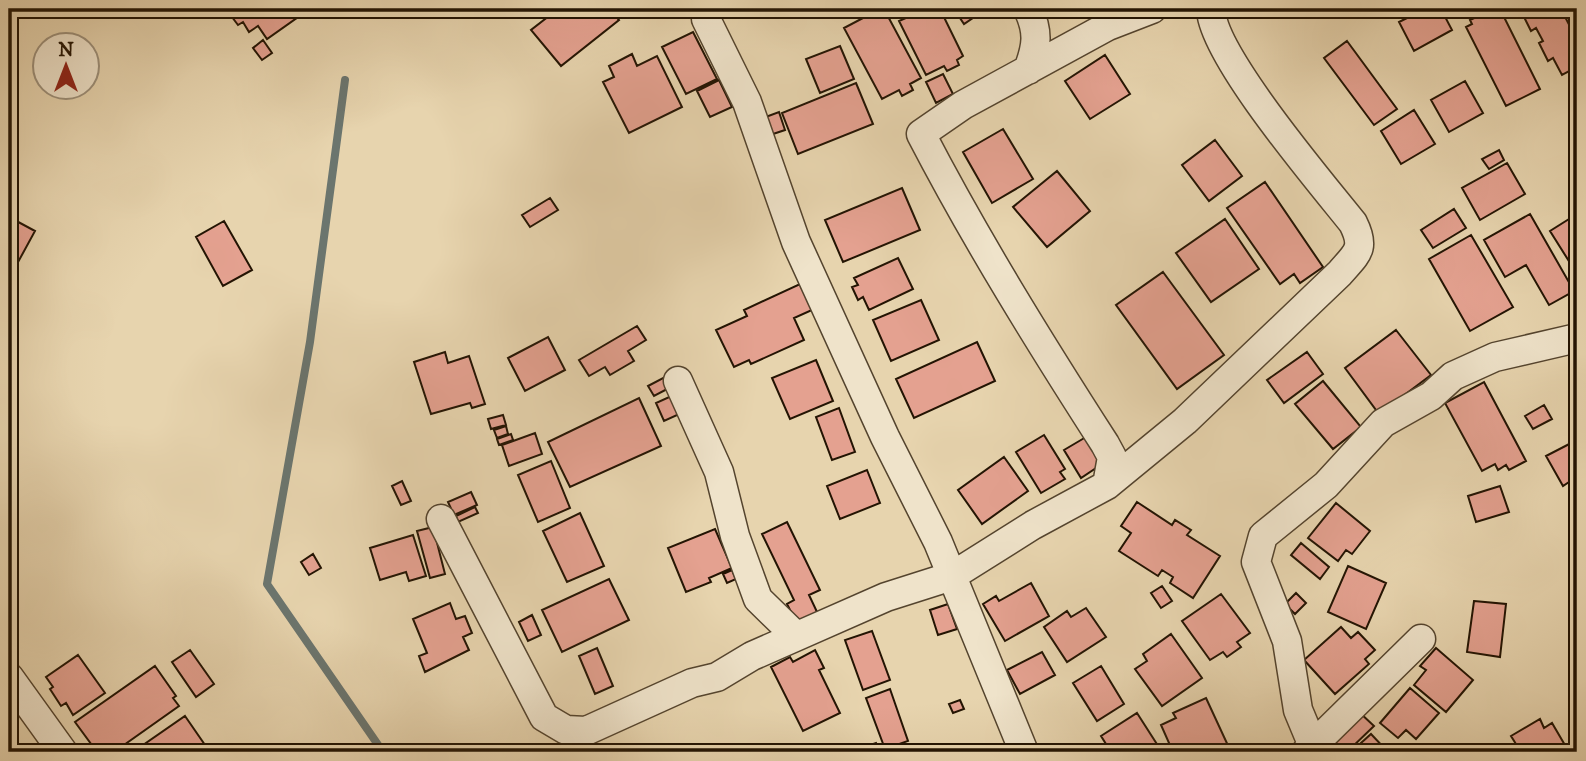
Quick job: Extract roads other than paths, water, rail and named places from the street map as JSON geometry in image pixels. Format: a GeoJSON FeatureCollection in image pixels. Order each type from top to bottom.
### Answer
{"type":"FeatureCollection","features":[{"type":"Feature","properties":{"kind":"street"},"geometry":{"type":"LineString","coordinates":[[706,9],[706,19],[747,102],[796,242],[952,576],[1024,752]]}},
{"type":"Feature","properties":{"kind":"street"},"geometry":{"type":"LineString","coordinates":[[1028,9],[1037,28],[1036,47],[1028,70]]}},
{"type":"Feature","properties":{"kind":"street"},"geometry":{"type":"LineString","coordinates":[[1107,485],[1112,457],[1037,338],[920,134],[963,105],[1108,26],[1152,9]]}},
{"type":"Feature","properties":{"kind":"street"},"geometry":{"type":"LineString","coordinates":[[441,519],[544,717],[566,730],[586,731],[692,683],[717,677],[752,656],[886,597],[952,576],[1033,525],[1107,485],[1185,421],[1340,273],[1359,251],[1361,238],[1353,223],[1268,116],[1215,29],[1211,9]]}},
{"type":"Feature","properties":{"kind":"street"},"geometry":{"type":"LineString","coordinates":[[1421,639],[1310,749],[1298,710],[1287,641],[1256,562],[1263,536],[1326,485],[1383,423],[1431,396],[1454,376],[1495,357],[1577,338]]}},
{"type":"Feature","properties":{"kind":"street"},"geometry":{"type":"LineString","coordinates":[[678,381],[719,472],[734,536],[758,598],[796,636]]}},
{"type":"Feature","properties":{"kind":"street"},"geometry":{"type":"LineString","coordinates":[[9,677],[63,752]]}},
{"type":"Feature","properties":{"kind":"waterway"},"geometry":{"type":"LineString","coordinates":[[345,80],[310,342],[267,584],[383,752]]}}]}
